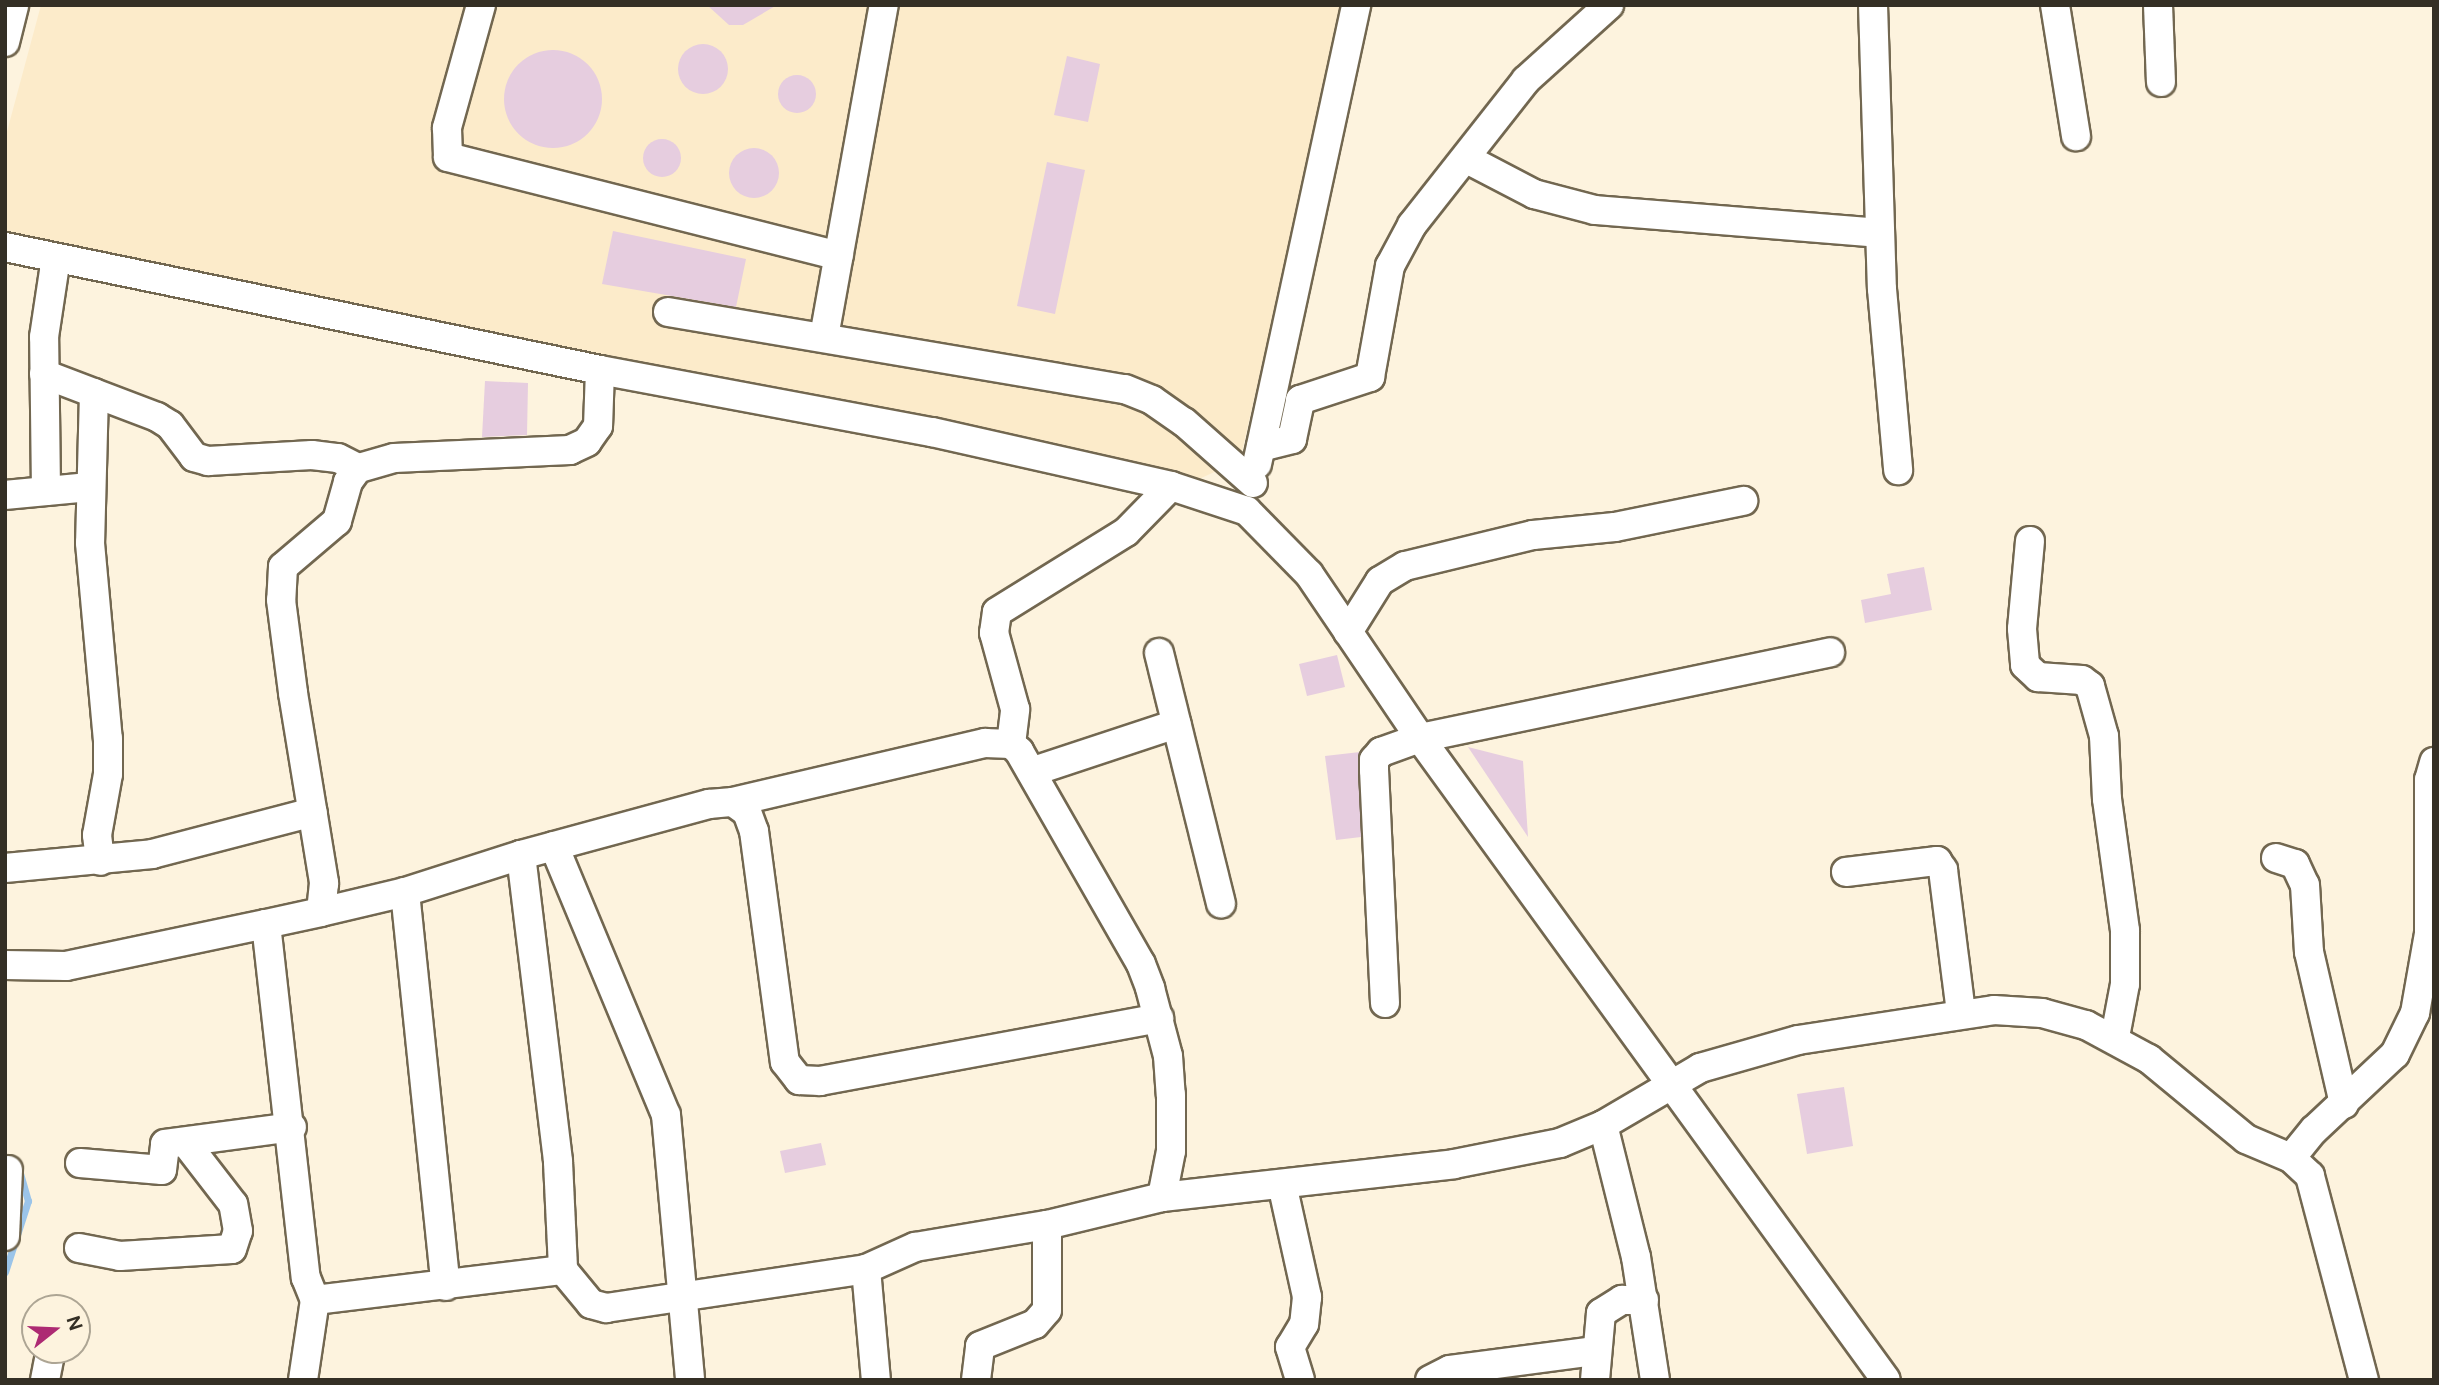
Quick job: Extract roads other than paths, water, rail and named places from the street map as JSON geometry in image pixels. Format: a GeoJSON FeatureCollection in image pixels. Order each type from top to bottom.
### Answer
{"type":"FeatureCollection","features":[{"type":"Feature","properties":{"kind":"street"},"geometry":{"type":"LineString","coordinates":[[5,42],[14,5]]}},
{"type":"Feature","properties":{"kind":"street"},"geometry":{"type":"LineString","coordinates":[[481,5],[447,128],[448,157],[839,256]]}},
{"type":"Feature","properties":{"kind":"street"},"geometry":{"type":"LineString","coordinates":[[824,337],[884,5]]}},
{"type":"Feature","properties":{"kind":"street"},"geometry":{"type":"LineString","coordinates":[[1247,512],[1356,5]]}},
{"type":"Feature","properties":{"kind":"street"},"geometry":{"type":"LineString","coordinates":[[1261,447],[1292,439],[1300,400],[1370,377],[1390,266],[1412,225],[1525,80],[1609,5]]}},
{"type":"Feature","properties":{"kind":"street"},"geometry":{"type":"LineString","coordinates":[[1872,5],[1880,233],[1898,470]]}},
{"type":"Feature","properties":{"kind":"street"},"geometry":{"type":"LineString","coordinates":[[2055,5],[2076,136]]}},
{"type":"Feature","properties":{"kind":"street"},"geometry":{"type":"LineString","coordinates":[[2158,5],[2161,82]]}},
{"type":"Feature","properties":{"kind":"street"},"geometry":{"type":"LineString","coordinates":[[1466,159],[1543,198],[1595,210],[1880,233]]}},
{"type":"Feature","properties":{"kind":"street"},"geometry":{"type":"LineString","coordinates":[[5,247],[600,370],[932,432],[1171,486],[1247,512],[1294,555],[1420,738],[1886,1380]]}},
{"type":"Feature","properties":{"kind":"street"},"geometry":{"type":"LineString","coordinates":[[46,491],[44,374],[56,258]]}},
{"type":"Feature","properties":{"kind":"street"},"geometry":{"type":"LineString","coordinates":[[668,312],[1125,389],[1152,400],[1184,422],[1253,483]]}},
{"type":"Feature","properties":{"kind":"street"},"geometry":{"type":"LineString","coordinates":[[44,374],[158,417],[170,425],[194,457],[208,461],[312,455],[338,458],[358,467],[394,458],[570,450],[587,442],[598,426],[600,370]]}},
{"type":"Feature","properties":{"kind":"street"},"geometry":{"type":"LineString","coordinates":[[94,393],[89,487],[108,739],[108,774],[97,835],[100,861]]}},
{"type":"Feature","properties":{"kind":"street"},"geometry":{"type":"LineString","coordinates":[[321,912],[324,883],[280,585],[289,557],[337,522],[348,482],[358,467]]}},
{"type":"Feature","properties":{"kind":"street"},"geometry":{"type":"LineString","coordinates":[[1162,1197],[1171,1151],[1171,1095],[1159,1018],[1141,964],[1062,832],[1034,772],[1011,744],[1015,709],[994,633],[997,612],[1125,532],[1171,486]]}},
{"type":"Feature","properties":{"kind":"street"},"geometry":{"type":"LineString","coordinates":[[5,495],[89,487]]}},
{"type":"Feature","properties":{"kind":"street"},"geometry":{"type":"LineString","coordinates":[[1348,632],[1380,581],[1405,566],[1532,535],[1615,527],[1743,501]]}},
{"type":"Feature","properties":{"kind":"street"},"geometry":{"type":"LineString","coordinates":[[2029,541],[2022,629],[2025,665],[2038,677],[2082,680],[2090,686],[2102,724],[2108,810],[2125,931],[2125,984],[2115,1037]]}},
{"type":"Feature","properties":{"kind":"street"},"geometry":{"type":"LineString","coordinates":[[1385,1003],[1374,760],[1390,747],[1420,738],[1830,652]]}},
{"type":"Feature","properties":{"kind":"street"},"geometry":{"type":"LineString","coordinates":[[1159,653],[1221,903]]}},
{"type":"Feature","properties":{"kind":"street"},"geometry":{"type":"LineString","coordinates":[[1034,772],[1177,724]]}},
{"type":"Feature","properties":{"kind":"street"},"geometry":{"type":"LineString","coordinates":[[5,965],[66,966],[321,912],[405,892],[521,855],[709,804],[733,802],[985,743],[1011,744]]}},
{"type":"Feature","properties":{"kind":"street"},"geometry":{"type":"LineString","coordinates":[[2291,1158],[2378,1072],[2407,1035],[2421,988],[2432,920],[2428,780],[2434,762]]}},
{"type":"Feature","properties":{"kind":"street"},"geometry":{"type":"LineString","coordinates":[[733,802],[747,812],[754,831],[785,1062],[799,1080],[820,1081],[1159,1018]]}},
{"type":"Feature","properties":{"kind":"street"},"geometry":{"type":"LineString","coordinates":[[5,868],[152,854],[313,812]]}},
{"type":"Feature","properties":{"kind":"street"},"geometry":{"type":"LineString","coordinates":[[554,846],[666,1115],[686,1298],[690,1380]]}},
{"type":"Feature","properties":{"kind":"street"},"geometry":{"type":"LineString","coordinates":[[521,855],[558,1162],[563,1270],[578,1292],[591,1304],[606,1308],[686,1298],[866,1269],[915,1247],[1046,1224],[1162,1197],[1480,1160],[1560,1143],[1603,1125],[1669,1084],[1742,1052],[1961,1013],[2042,1013],[2115,1037],[2172,1075],[2246,1139],[2291,1158],[2310,1176],[2364,1380]]}},
{"type":"Feature","properties":{"kind":"street"},"geometry":{"type":"LineString","coordinates":[[2276,858],[2295,863],[2305,885],[2309,952],[2344,1104]]}},
{"type":"Feature","properties":{"kind":"street"},"geometry":{"type":"LineString","coordinates":[[1846,872],[1937,861],[1943,870],[1961,1013]]}},
{"type":"Feature","properties":{"kind":"street"},"geometry":{"type":"LineString","coordinates":[[405,892],[446,1286]]}},
{"type":"Feature","properties":{"kind":"street"},"geometry":{"type":"LineString","coordinates":[[266,924],[292,1127],[306,1278],[315,1300],[303,1380]]}},
{"type":"Feature","properties":{"kind":"street"},"geometry":{"type":"LineString","coordinates":[[1603,1125],[1644,1300],[1655,1380]]}},
{"type":"Feature","properties":{"kind":"street"},"geometry":{"type":"LineString","coordinates":[[80,1163],[162,1170],[165,1144],[292,1127]]}},
{"type":"Feature","properties":{"kind":"street"},"geometry":{"type":"LineString","coordinates":[[79,1248],[120,1256],[232,1250],[238,1230],[233,1204],[185,1142]]}},
{"type":"Feature","properties":{"kind":"street"},"geometry":{"type":"LineString","coordinates":[[5,1236],[8,1170]]}},
{"type":"Feature","properties":{"kind":"street"},"geometry":{"type":"LineString","coordinates":[[1282,1184],[1307,1297],[1304,1324],[1290,1347],[1300,1380]]}},
{"type":"Feature","properties":{"kind":"street"},"geometry":{"type":"LineString","coordinates":[[976,1380],[980,1346],[1035,1324],[1047,1310],[1046,1224]]}},
{"type":"Feature","properties":{"kind":"street"},"geometry":{"type":"LineString","coordinates":[[866,1269],[876,1380]]}},
{"type":"Feature","properties":{"kind":"street"},"geometry":{"type":"LineString","coordinates":[[315,1300],[563,1270]]}},
{"type":"Feature","properties":{"kind":"street"},"geometry":{"type":"LineString","coordinates":[[1595,1380],[1594,1351],[1601,1313],[1622,1300],[1644,1300]]}},
{"type":"Feature","properties":{"kind":"street"},"geometry":{"type":"LineString","coordinates":[[1430,1380],[1450,1370],[1594,1351]]}},
{"type":"Feature","properties":{"kind":"waterway"},"geometry":{"type":"LineString","coordinates":[[5,1272],[28,1201],[19,1169]]}}]}
